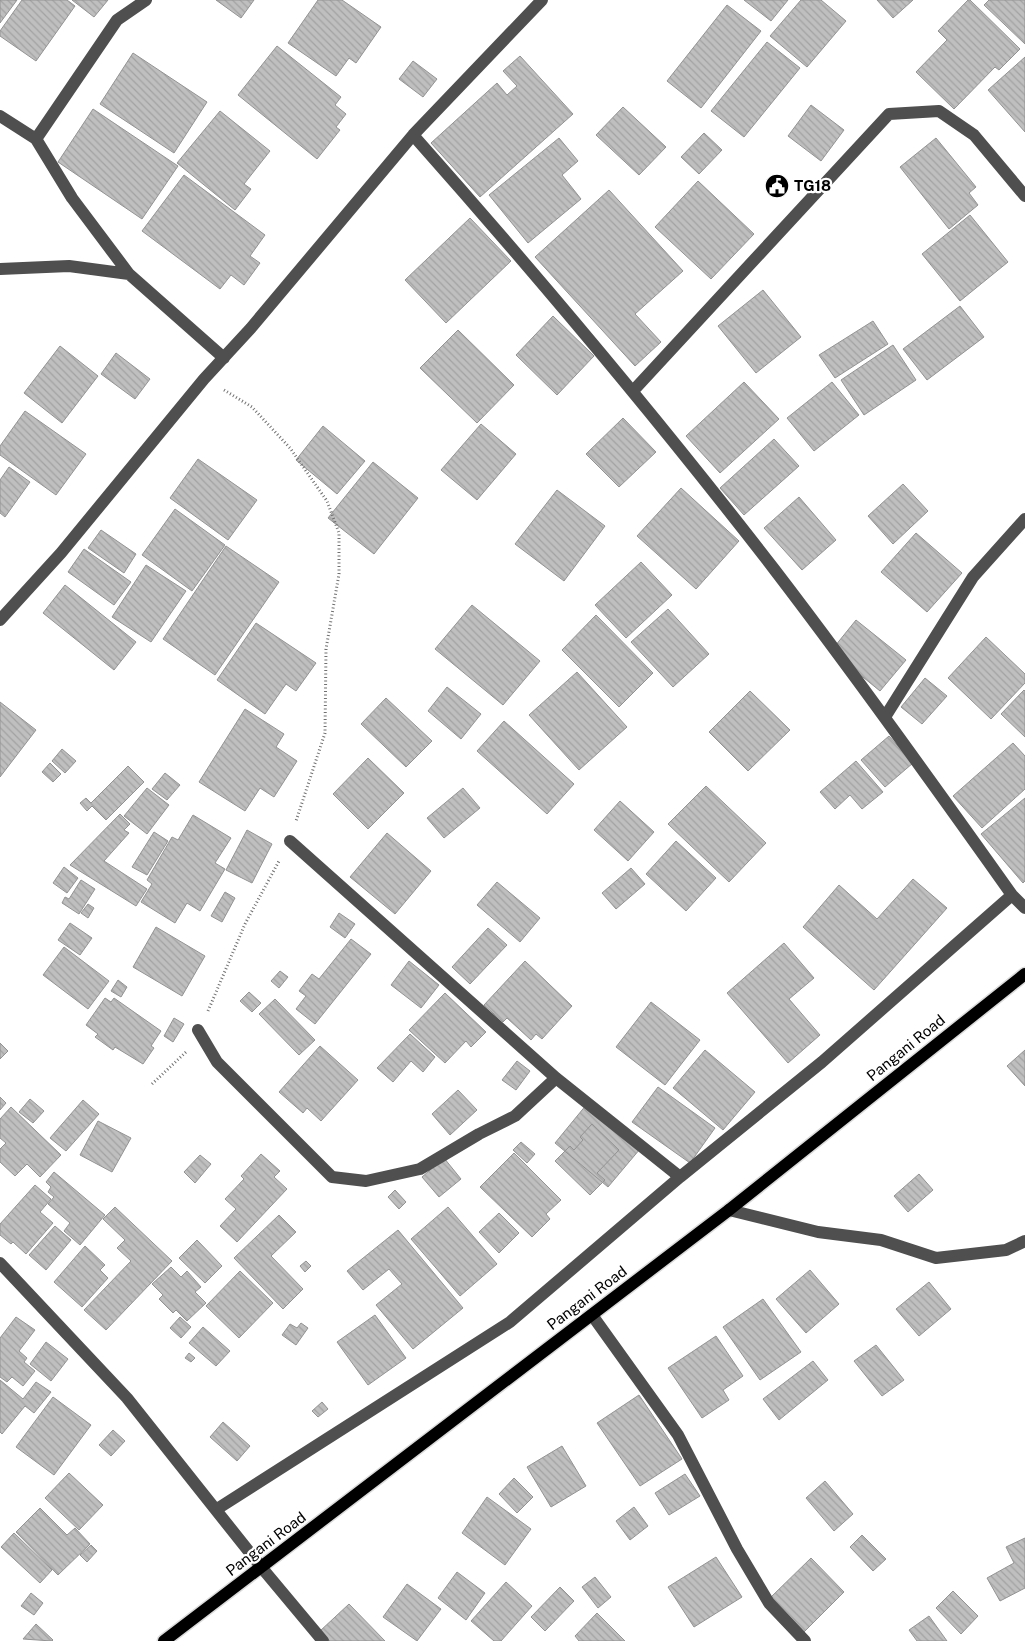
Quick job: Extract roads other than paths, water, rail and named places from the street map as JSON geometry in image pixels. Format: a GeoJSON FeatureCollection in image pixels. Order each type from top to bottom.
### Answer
{"type":"FeatureCollection","features":[{"type":"Feature","properties":{"kind":"main road","name":"Pangani Road"},"geometry":{"type":"LineString","coordinates":[[164,1641],[729,1210],[1025,974]]}},
{"type":"Feature","properties":{"kind":"street"},"geometry":{"type":"LineString","coordinates":[[36,139],[117,20],[146,0]]}},
{"type":"Feature","properties":{"kind":"street"},"geometry":{"type":"LineString","coordinates":[[0,620],[61,553],[204,379],[224,358],[413,135],[542,0]]}},
{"type":"Feature","properties":{"kind":"street"},"geometry":{"type":"LineString","coordinates":[[633,391],[889,114],[939,111],[974,134],[1025,196]]}},
{"type":"Feature","properties":{"kind":"street"},"geometry":{"type":"LineString","coordinates":[[0,116],[36,139],[72,198],[129,274],[224,358]]}},
{"type":"Feature","properties":{"kind":"street"},"geometry":{"type":"LineString","coordinates":[[413,135],[526,263],[633,391],[774,569],[885,717],[1012,895],[1025,908]]}},
{"type":"Feature","properties":{"kind":"street"},"geometry":{"type":"LineString","coordinates":[[0,269],[70,266],[129,274]]}},
{"type":"Feature","properties":{"kind":"street"},"geometry":{"type":"LineString","coordinates":[[885,717],[974,577],[1025,519]]}},
{"type":"Feature","properties":{"kind":"street"},"geometry":{"type":"LineString","coordinates":[[290,841],[556,1078],[680,1177]]}},
{"type":"Feature","properties":{"kind":"street"},"geometry":{"type":"LineString","coordinates":[[217,1509],[510,1322],[680,1177],[822,1062],[1012,895]]}},
{"type":"Feature","properties":{"kind":"street"},"geometry":{"type":"LineString","coordinates":[[198,1030],[217,1062],[332,1177],[366,1181],[420,1169],[479,1134],[515,1116],[556,1078]]}},
{"type":"Feature","properties":{"kind":"street"},"geometry":{"type":"LineString","coordinates":[[729,1210],[818,1232],[881,1240],[936,1258],[1006,1250],[1025,1241]]}},
{"type":"Feature","properties":{"kind":"street"},"geometry":{"type":"LineString","coordinates":[[0,1263],[127,1398],[262,1568],[323,1641]]}},
{"type":"Feature","properties":{"kind":"street"},"geometry":{"type":"LineString","coordinates":[[592,1315],[678,1435],[737,1549],[768,1603],[805,1641]]}},
{"type":"Feature","properties":{"kind":"place","name":"TG18"},"geometry":{"type":"Point","coordinates":[777,186]}}]}
